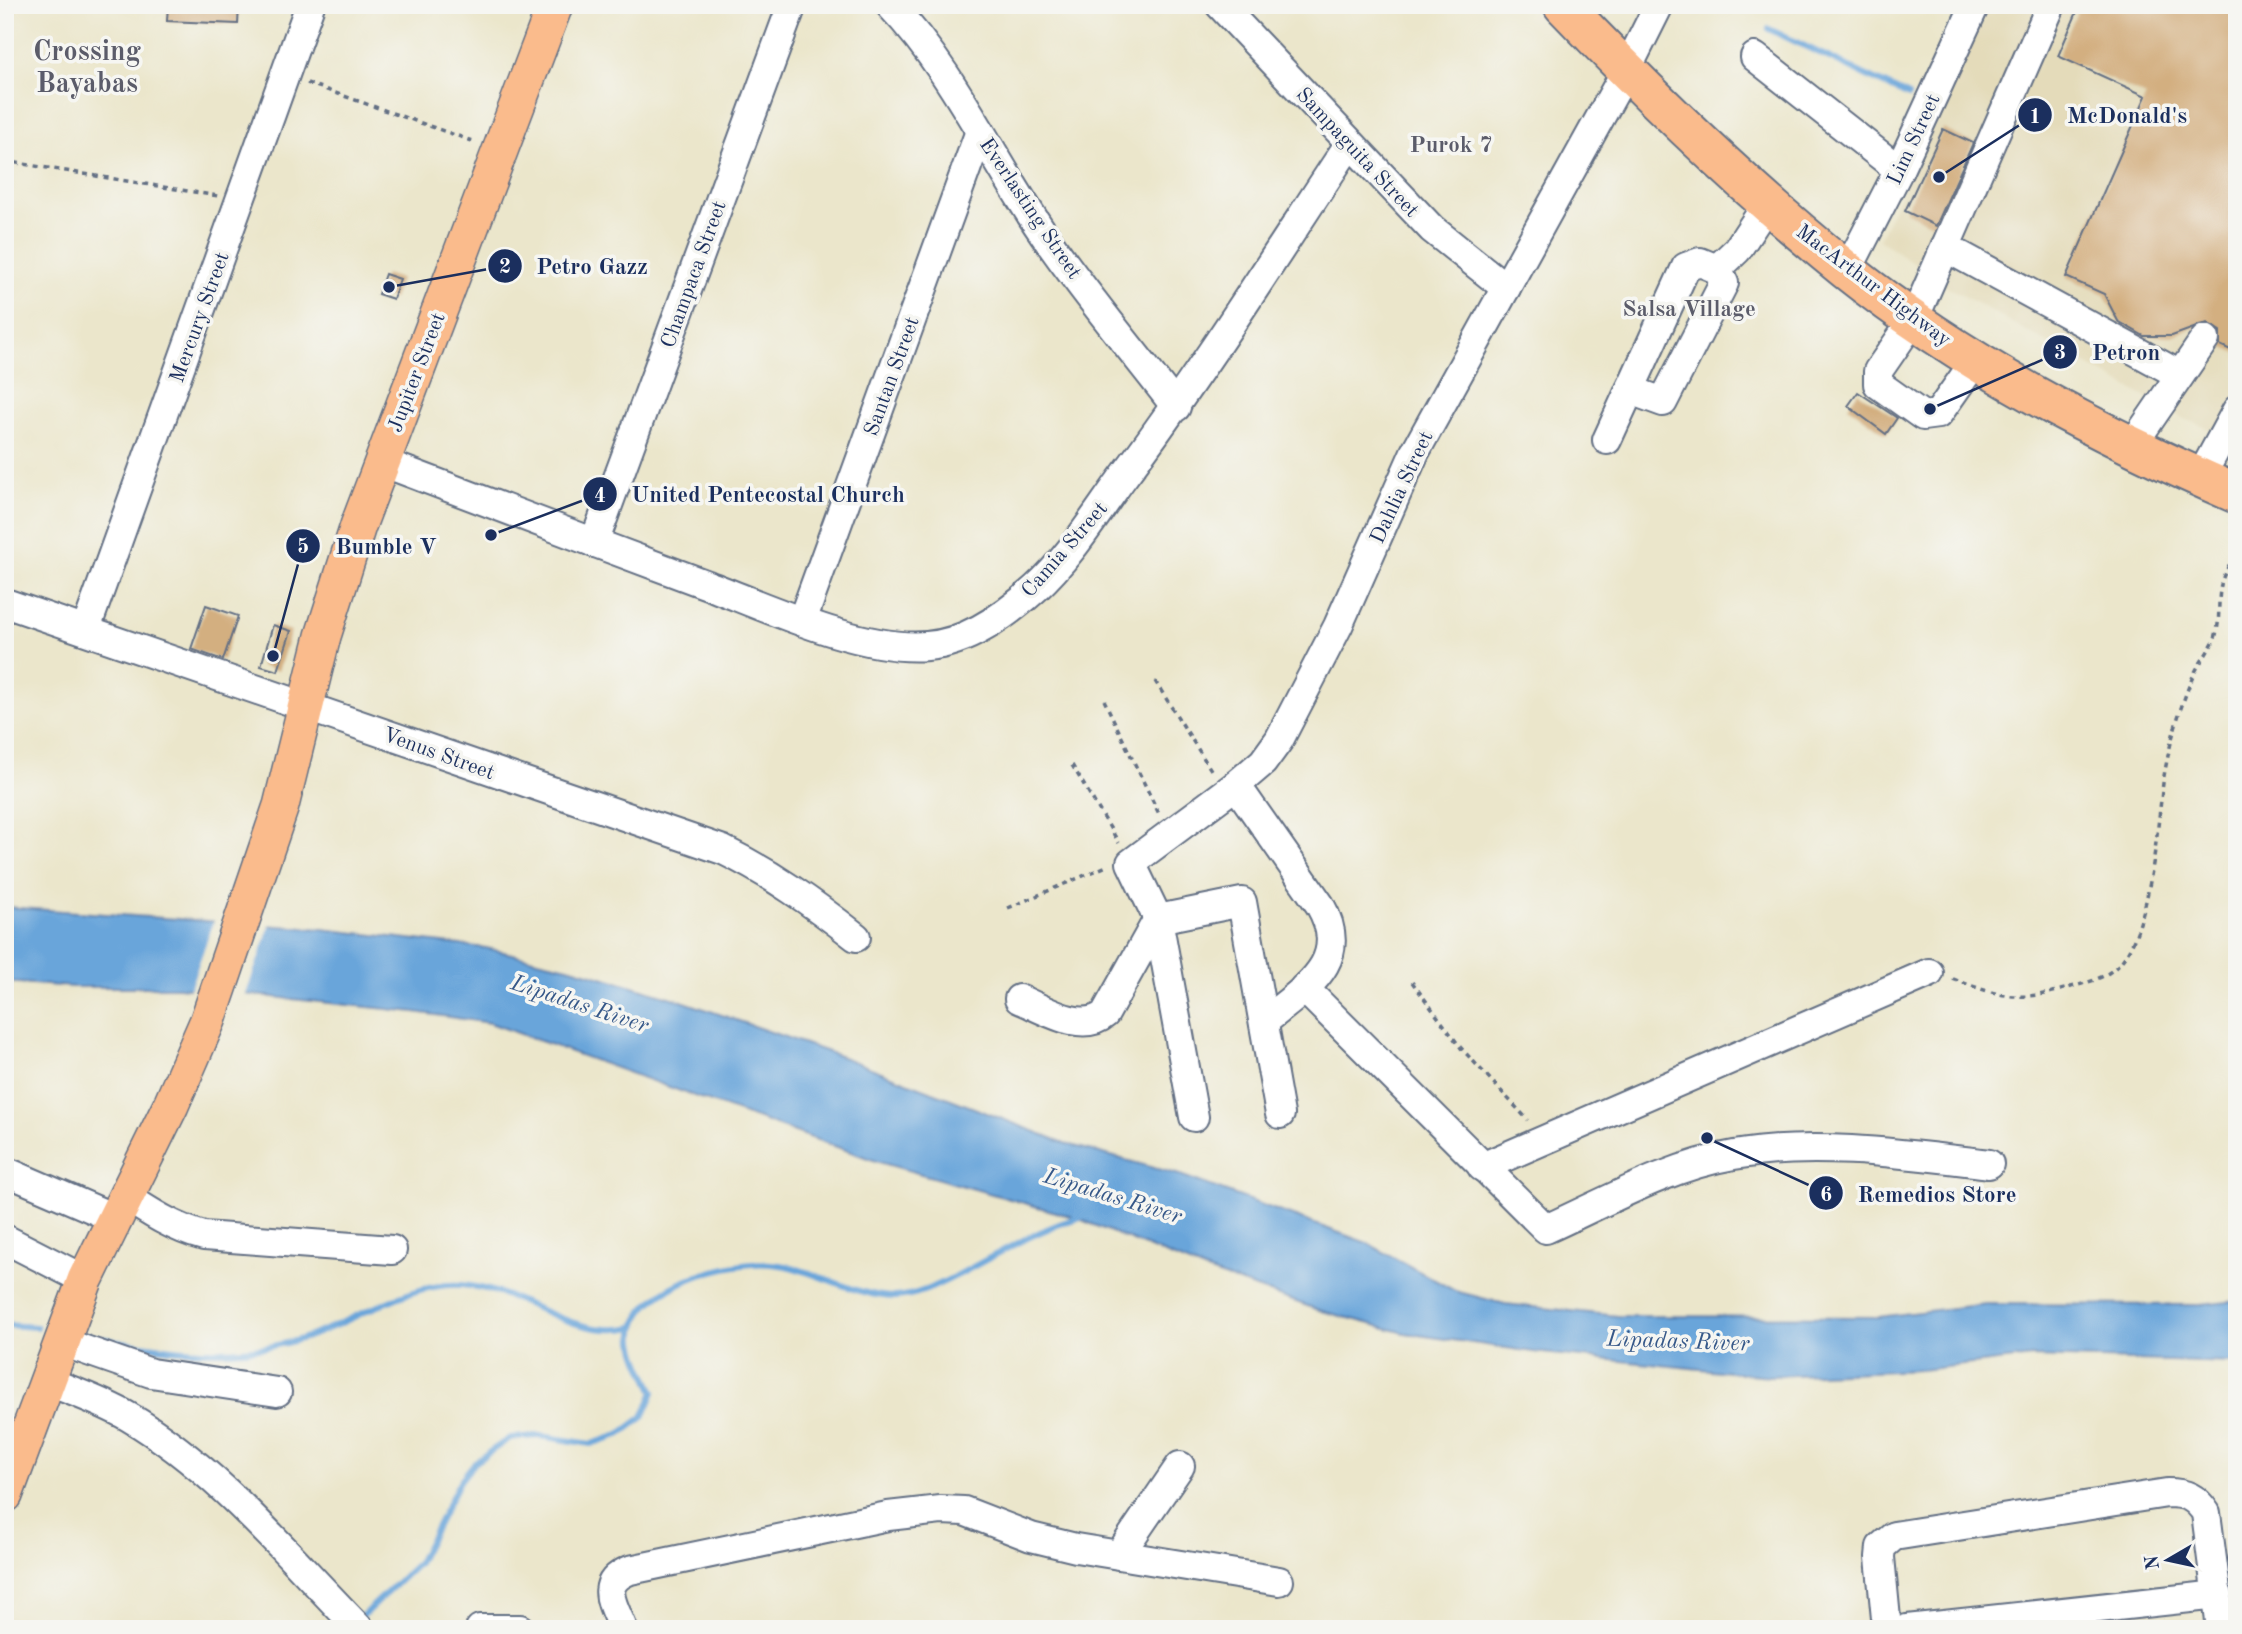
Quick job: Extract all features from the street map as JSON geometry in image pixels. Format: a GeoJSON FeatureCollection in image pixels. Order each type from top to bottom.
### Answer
{"type":"FeatureCollection","features":[{"type":"Feature","properties":{"kind":"highway","name":"MacArthur Highway"},"geometry":{"type":"LineString","coordinates":[[1563,5],[1626,71],[1768,203],[1847,271],[1976,360],[2131,447],[2237,494]]}},
{"type":"Feature","properties":{"kind":"main road","name":"Jupiter Street"},"geometry":{"type":"LineString","coordinates":[[9,1476],[85,1280],[181,1083],[208,1020],[264,863],[340,582],[382,462],[555,5]]}},
{"type":"Feature","properties":{"kind":"street","name":"Mercury Street"},"geometry":{"type":"LineString","coordinates":[[86,629],[310,5]]}},
{"type":"Feature","properties":{"kind":"street","name":"Champaca Street"},"geometry":{"type":"LineString","coordinates":[[594,543],[792,5]]}},
{"type":"Feature","properties":{"kind":"street","name":"Everlasting Street"},"geometry":{"type":"LineString","coordinates":[[890,5],[926,46],[1042,231],[1176,407]]}},
{"type":"Feature","properties":{"kind":"street","name":"Sampaguita Street"},"geometry":{"type":"LineString","coordinates":[[1220,5],[1432,229],[1506,288]]}},
{"type":"Feature","properties":{"kind":"street","name":"Dahlia Street"},"geometry":{"type":"LineString","coordinates":[[1131,863],[1263,762],[1296,708],[1359,581],[1415,452],[1626,71],[1659,5]]}},
{"type":"Feature","properties":{"kind":"street","name":"Lim Street"},"geometry":{"type":"LineString","coordinates":[[1847,271],[1899,170],[1975,5]]}},
{"type":"Feature","properties":{"kind":"street"},"geometry":{"type":"LineString","coordinates":[[1976,360],[1938,414],[1923,416],[1878,384],[1878,371],[1914,319],[2051,5]]}},
{"type":"Feature","properties":{"kind":"street"},"geometry":{"type":"LineString","coordinates":[[1755,57],[1899,170]]}},
{"type":"Feature","properties":{"kind":"street","name":"Santan Street"},"geometry":{"type":"LineString","coordinates":[[802,621],[980,131]]}},
{"type":"Feature","properties":{"kind":"street","name":"Camia Street"},"geometry":{"type":"LineString","coordinates":[[382,462],[802,621],[897,645],[927,646],[955,640],[985,626],[1013,607],[1046,577],[1176,407],[1350,143]]}},
{"type":"Feature","properties":{"kind":"street"},"geometry":{"type":"LineString","coordinates":[[1717,269],[1737,250],[1768,203]]}},
{"type":"Feature","properties":{"kind":"street"},"geometry":{"type":"LineString","coordinates":[[1945,247],[2180,375]]}},
{"type":"Feature","properties":{"kind":"street"},"geometry":{"type":"LineString","coordinates":[[1607,440],[1686,267],[1700,262],[1717,269],[1724,283],[1663,401],[1630,390]]}},
{"type":"Feature","properties":{"kind":"street"},"geometry":{"type":"LineString","coordinates":[[2131,447],[2205,339]]}},
{"type":"Feature","properties":{"kind":"street"},"geometry":{"type":"LineString","coordinates":[[2200,478],[2237,410]]}},
{"type":"Feature","properties":{"kind":"street","name":"Venus Street"},"geometry":{"type":"LineString","coordinates":[[5,603],[723,850],[766,871],[802,894],[856,937]]}},
{"type":"Feature","properties":{"kind":"street"},"geometry":{"type":"LineString","coordinates":[[1231,789],[1330,923],[1333,938],[1331,953],[1304,988],[1264,1022]]}},
{"type":"Feature","properties":{"kind":"street"},"geometry":{"type":"LineString","coordinates":[[1131,863],[1158,919],[1194,1116]]}},
{"type":"Feature","properties":{"kind":"street"},"geometry":{"type":"LineString","coordinates":[[1019,999],[1079,1022],[1099,1019],[1105,1014],[1158,919],[1242,902],[1279,1114]]}},
{"type":"Feature","properties":{"kind":"street"},"geometry":{"type":"LineString","coordinates":[[1482,1167],[1929,973]]}},
{"type":"Feature","properties":{"kind":"street"},"geometry":{"type":"LineString","coordinates":[[1304,988],[1546,1229],[1678,1171],[1734,1155],[1805,1149],[1905,1154],[1989,1164]]}},
{"type":"Feature","properties":{"kind":"street"},"geometry":{"type":"LineString","coordinates":[[5,1171],[204,1236],[392,1250]]}},
{"type":"Feature","properties":{"kind":"street"},"geometry":{"type":"LineString","coordinates":[[5,1239],[85,1280]]}},
{"type":"Feature","properties":{"kind":"street"},"geometry":{"type":"LineString","coordinates":[[62,1342],[151,1373],[277,1391]]}},
{"type":"Feature","properties":{"kind":"street"},"geometry":{"type":"LineString","coordinates":[[47,1381],[127,1416],[178,1449],[249,1515],[354,1622]]}},
{"type":"Feature","properties":{"kind":"street"},"geometry":{"type":"LineString","coordinates":[[1119,1555],[1180,1466]]}},
{"type":"Feature","properties":{"kind":"street"},"geometry":{"type":"LineString","coordinates":[[1887,1629],[1880,1556],[1886,1539],[2167,1493],[2182,1493],[2197,1500],[2206,1513],[2221,1629]]}},
{"type":"Feature","properties":{"kind":"street"},"geometry":{"type":"LineString","coordinates":[[623,1629],[610,1593],[610,1584],[620,1574],[907,1513],[964,1511],[1031,1537],[1119,1555],[1279,1581]]}},
{"type":"Feature","properties":{"kind":"street"},"geometry":{"type":"LineString","coordinates":[[1907,1629],[2218,1595]]}},
{"type":"Feature","properties":{"kind":"street"},"geometry":{"type":"LineString","coordinates":[[480,1629],[520,1629]]}},
{"type":"Feature","properties":{"kind":"path"},"geometry":{"type":"LineString","coordinates":[[285,75],[500,151]]}},
{"type":"Feature","properties":{"kind":"path"},"geometry":{"type":"LineString","coordinates":[[5,161],[241,200]]}},
{"type":"Feature","properties":{"kind":"path"},"geometry":{"type":"LineString","coordinates":[[1929,973],[1940,974],[1989,994],[2015,998],[2062,990],[2099,979],[2116,968],[2135,935],[2144,905],[2156,855],[2164,777],[2175,730],[2195,672],[2215,638],[2221,583],[2237,552]]}},
{"type":"Feature","properties":{"kind":"path"},"geometry":{"type":"LineString","coordinates":[[1155,681],[1231,789]]}},
{"type":"Feature","properties":{"kind":"path"},"geometry":{"type":"LineString","coordinates":[[1104,700],[1169,835]]}},
{"type":"Feature","properties":{"kind":"path"},"geometry":{"type":"LineString","coordinates":[[1008,908],[1111,864],[1131,863],[1072,765]]}},
{"type":"Feature","properties":{"kind":"path"},"geometry":{"type":"LineString","coordinates":[[1412,982],[1461,1048],[1546,1139]]}},
{"type":"Feature","properties":{"kind":"shaded area"},"geometry":{"type":"Polygon","coordinates":[[[1990,5],[2237,5],[2237,441],[2181,417],[1944,285],[1879,239],[1990,5]]]}},
{"type":"Feature","properties":{"kind":"water","name":"Lipadas River"},"geometry":{"type":"Polygon","coordinates":[[[5,907],[322,929],[486,948],[568,967],[673,998],[845,1058],[1067,1144],[1180,1175],[1367,1243],[1455,1291],[1505,1304],[1618,1316],[1878,1317],[1986,1304],[2200,1305],[2237,1301],[2237,1363],[2032,1357],[1920,1370],[1769,1376],[1533,1352],[1405,1333],[1322,1311],[1204,1270],[1077,1218],[879,1162],[490,1023],[415,1012],[179,987],[74,987],[5,982],[5,907]]]}},
{"type":"Feature","properties":{"kind":"pier"},"geometry":{"type":"Polygon","coordinates":[[[215,918],[271,922],[245,997],[189,991],[215,918]]]}},
{"type":"Feature","properties":{"kind":"building"},"geometry":{"type":"Polygon","coordinates":[[[168,5],[239,5],[238,24],[167,21],[168,5]]]}},
{"type":"Feature","properties":{"kind":"building"},"geometry":{"type":"Polygon","coordinates":[[[2080,5],[2237,5],[2237,353],[2220,345],[2220,331],[2207,323],[2172,336],[2144,336],[2118,321],[2104,294],[2066,277],[2146,96],[2058,56],[2080,5]]]}},
{"type":"Feature","properties":{"kind":"building"},"geometry":{"type":"Polygon","coordinates":[[[1943,129],[1973,143],[1936,226],[1905,211],[1943,129]]]}},
{"type":"Feature","properties":{"kind":"building"},"geometry":{"type":"Polygon","coordinates":[[[385,274],[400,279],[393,299],[378,294],[385,274]]]}},
{"type":"Feature","properties":{"kind":"building"},"geometry":{"type":"Polygon","coordinates":[[[1858,392],[1897,418],[1886,434],[1848,406],[1858,392]]]}},
{"type":"Feature","properties":{"kind":"building"},"geometry":{"type":"Polygon","coordinates":[[[206,605],[238,616],[223,660],[191,649],[206,605]]]}},
{"type":"Feature","properties":{"kind":"building"},"geometry":{"type":"Polygon","coordinates":[[[273,625],[291,631],[278,671],[261,666],[273,625]]]}},
{"type":"Feature","properties":{"kind":"waterway"},"geometry":{"type":"LineString","coordinates":[[1769,29],[1909,96]]}},
{"type":"Feature","properties":{"kind":"waterway"},"geometry":{"type":"LineString","coordinates":[[359,1619],[418,1563],[460,1481],[475,1462],[510,1438],[540,1436],[591,1444],[619,1435],[643,1417],[654,1392],[636,1352],[635,1327],[642,1312],[655,1298],[673,1287],[693,1278],[735,1266],[772,1264],[802,1270],[880,1296],[904,1296],[937,1285],[1037,1234],[1085,1216]]}},
{"type":"Feature","properties":{"kind":"waterway"},"geometry":{"type":"LineString","coordinates":[[80,1334],[163,1348],[246,1350],[301,1339],[421,1290],[461,1285],[505,1295],[589,1327],[634,1327]]}},
{"type":"Feature","properties":{"kind":"waterway"},"geometry":{"type":"LineString","coordinates":[[5,1325],[37,1327]]}},
{"type":"Feature","properties":{"kind":"place","name":"McDonald's"},"geometry":{"type":"Point","coordinates":[1939,177]}},
{"type":"Feature","properties":{"kind":"place","name":"Petro Gazz"},"geometry":{"type":"Point","coordinates":[389,287]}},
{"type":"Feature","properties":{"kind":"place","name":"Petron"},"geometry":{"type":"Point","coordinates":[1930,409]}},
{"type":"Feature","properties":{"kind":"place","name":"United Pentecostal Church"},"geometry":{"type":"Point","coordinates":[491,535]}},
{"type":"Feature","properties":{"kind":"place","name":"Bumble V"},"geometry":{"type":"Point","coordinates":[273,656]}},
{"type":"Feature","properties":{"kind":"place","name":"Remedios Store"},"geometry":{"type":"Point","coordinates":[1707,1138]}},
{"type":"Feature","properties":{"kind":"district","name":"Crossing Bayabas"},"geometry":{"type":"Point","coordinates":[87,66]}},
{"type":"Feature","properties":{"kind":"district","name":"Purok 7"},"geometry":{"type":"Point","coordinates":[1451,144]}},
{"type":"Feature","properties":{"kind":"district","name":"Salsa Village"},"geometry":{"type":"Point","coordinates":[1689,308]}}]}
